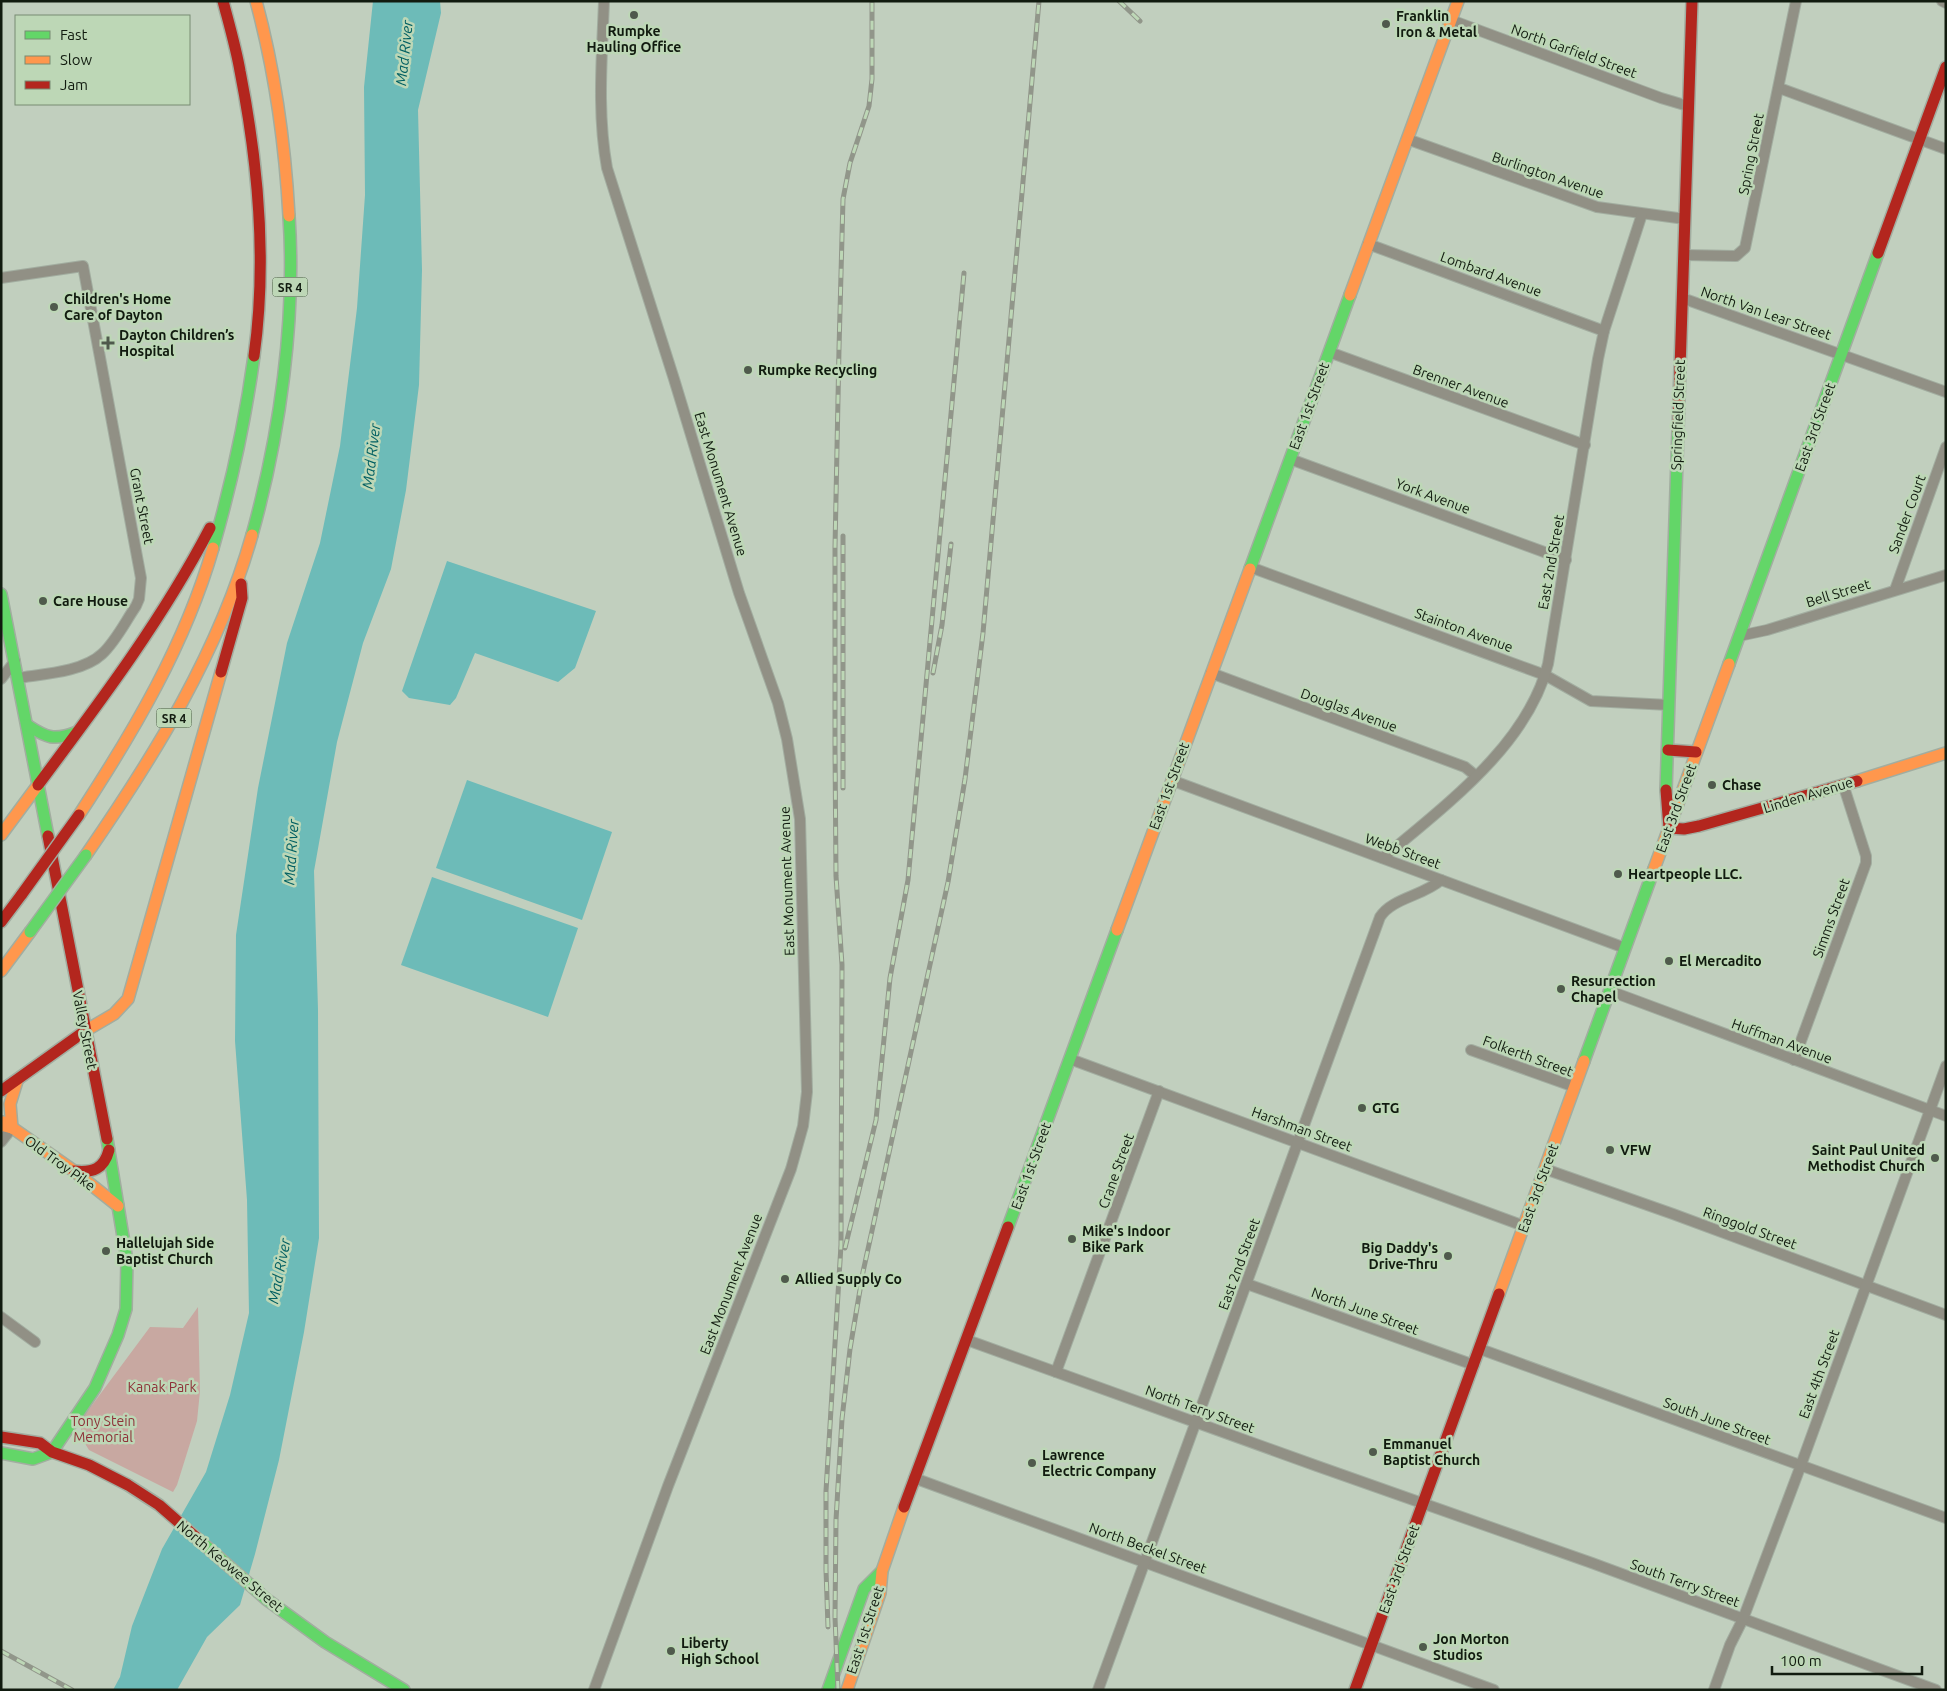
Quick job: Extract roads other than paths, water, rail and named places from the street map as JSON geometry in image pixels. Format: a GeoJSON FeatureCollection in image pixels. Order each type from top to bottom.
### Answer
{"type":"FeatureCollection","features":[{"type":"Feature","properties":{"kind":"main road","name":"SR 4"},"geometry":{"type":"LineString","coordinates":[[1,922],[79,815],[120,752],[171,659],[199,590],[230,491],[242,443],[251,392],[258,321],[260,265],[256,173],[246,97],[223,1]]}},
{"type":"Feature","properties":{"kind":"main road","name":"SR 4"},"geometry":{"type":"LineString","coordinates":[[1,971],[132,788],[164,736],[192,684],[241,570],[258,508],[276,423],[290,300],[290,234],[285,168],[274,86],[256,1]]}},
{"type":"Feature","properties":{"kind":"main road","name":"East 1st Street"},"geometry":{"type":"LineString","coordinates":[[846,1690],[880,1593],[882,1571],[914,1478],[967,1340],[1458,1]]}},
{"type":"Feature","properties":{"kind":"main road","name":"Springfield Street"},"geometry":{"type":"LineString","coordinates":[[1669,828],[1666,800],[1692,1]]}},
{"type":"Feature","properties":{"kind":"main road","name":"East 3rd Street"},"geometry":{"type":"LineString","coordinates":[[1356,1690],[1946,67]]}},
{"type":"Feature","properties":{"kind":"main road"},"geometry":{"type":"LineString","coordinates":[[1,835],[148,636],[195,560],[222,501],[230,491]]}},
{"type":"Feature","properties":{"kind":"main road"},"geometry":{"type":"LineString","coordinates":[[1,1091],[85,1031],[114,1014],[128,999],[242,598],[241,570]]}},
{"type":"Feature","properties":{"kind":"main road","name":"Valley Street"},"geometry":{"type":"LineString","coordinates":[[1,594],[109,1149],[127,1261],[126,1309],[118,1335],[95,1388],[52,1452]]}},
{"type":"Feature","properties":{"kind":"main road"},"geometry":{"type":"LineString","coordinates":[[27,725],[50,738],[61,739],[77,732]]}},
{"type":"Feature","properties":{"kind":"main road"},"geometry":{"type":"LineString","coordinates":[[1668,750],[1696,752]]}},
{"type":"Feature","properties":{"kind":"main road","name":"Linden Avenue"},"geometry":{"type":"LineString","coordinates":[[1669,828],[1675,829],[1700,825],[1770,807],[1946,753]]}},
{"type":"Feature","properties":{"kind":"main road"},"geometry":{"type":"LineString","coordinates":[[6,1127],[11,1093],[18,1079]]}},
{"type":"Feature","properties":{"kind":"main road","name":"Old Troy Pike"},"geometry":{"type":"LineString","coordinates":[[1,1120],[6,1127],[74,1171],[118,1206]]}},
{"type":"Feature","properties":{"kind":"main road"},"geometry":{"type":"LineString","coordinates":[[74,1171],[92,1172],[99,1169],[104,1163],[109,1149]]}},
{"type":"Feature","properties":{"kind":"main road","name":"North Keowee Street"},"geometry":{"type":"LineString","coordinates":[[1,1437],[40,1443],[52,1452],[89,1465],[128,1485],[160,1505],[266,1598],[348,1658],[404,1690]]}},
{"type":"Feature","properties":{"kind":"main road"},"geometry":{"type":"LineString","coordinates":[[1,1454],[33,1459],[52,1452]]}},
{"type":"Feature","properties":{"kind":"main road","name":"East 1st Street"},"geometry":{"type":"LineString","coordinates":[[828,1690],[864,1589],[882,1571]]}},
{"type":"Feature","properties":{"kind":"street","name":"East Monument Avenue"},"geometry":{"type":"LineString","coordinates":[[594,1690],[662,1503],[791,1169],[803,1126],[807,1072],[800,819],[787,739],[778,703],[734,577],[608,168],[603,143],[600,109],[604,1]]}},
{"type":"Feature","properties":{"kind":"street","name":"Spring Street"},"geometry":{"type":"LineString","coordinates":[[1684,256],[1736,256],[1746,248],[1796,1]]}},
{"type":"Feature","properties":{"kind":"street"},"geometry":{"type":"LineString","coordinates":[[1942,1],[1946,3]]}},
{"type":"Feature","properties":{"kind":"street","name":"North Garfield Street"},"geometry":{"type":"LineString","coordinates":[[1450,20],[1661,98],[1688,106]]}},
{"type":"Feature","properties":{"kind":"street"},"geometry":{"type":"LineString","coordinates":[[1779,88],[1946,149]]}},
{"type":"Feature","properties":{"kind":"street","name":"Burlington Avenue"},"geometry":{"type":"LineString","coordinates":[[1407,139],[1583,203],[1604,209],[1685,219]]}},
{"type":"Feature","properties":{"kind":"street","name":"East 2nd Street"},"geometry":{"type":"LineString","coordinates":[[1383,858],[1494,758],[1510,739],[1542,684],[1566,560],[1604,331],[1642,214]]}},
{"type":"Feature","properties":{"kind":"street","name":"Lombard Avenue"},"geometry":{"type":"LineString","coordinates":[[1368,244],[1604,331]]}},
{"type":"Feature","properties":{"kind":"street","name":"Grant Street"},"geometry":{"type":"LineString","coordinates":[[1,278],[83,266],[141,578],[141,590],[136,606],[104,653],[94,661],[83,666],[18,678]]}},
{"type":"Feature","properties":{"kind":"street","name":"North Van Lear Street"},"geometry":{"type":"LineString","coordinates":[[1682,298],[1946,392]]}},
{"type":"Feature","properties":{"kind":"street","name":"Brenner Avenue"},"geometry":{"type":"LineString","coordinates":[[1329,352],[1585,444]]}},
{"type":"Feature","properties":{"kind":"street","name":"Sander Court"},"geometry":{"type":"LineString","coordinates":[[1894,590],[1946,447]]}},
{"type":"Feature","properties":{"kind":"street","name":"York Avenue"},"geometry":{"type":"LineString","coordinates":[[1290,459],[1566,560]]}},
{"type":"Feature","properties":{"kind":"street","name":"Stainton Avenue"},"geometry":{"type":"LineString","coordinates":[[1250,567],[1545,675],[1592,700],[1669,705]]}},
{"type":"Feature","properties":{"kind":"street","name":"Bell Street"},"geometry":{"type":"LineString","coordinates":[[1739,636],[1767,630],[1946,575]]}},
{"type":"Feature","properties":{"kind":"street"},"geometry":{"type":"LineString","coordinates":[[1,679],[14,661]]}},
{"type":"Feature","properties":{"kind":"street","name":"Douglas Avenue"},"geometry":{"type":"LineString","coordinates":[[1211,673],[1465,767],[1476,776]]}},
{"type":"Feature","properties":{"kind":"street","name":"Webb Street"},"geometry":{"type":"LineString","coordinates":[[1171,780],[1625,948]]}},
{"type":"Feature","properties":{"kind":"street","name":"Simms Street"},"geometry":{"type":"LineString","coordinates":[[1794,1060],[1866,863],[1866,856],[1843,784]]}},
{"type":"Feature","properties":{"kind":"street","name":"East 2nd Street"},"geometry":{"type":"LineString","coordinates":[[1098,1690],[1380,917],[1389,906],[1425,892],[1441,880]]}},
{"type":"Feature","properties":{"kind":"street","name":"Huffman Avenue"},"geometry":{"type":"LineString","coordinates":[[1610,991],[1946,1116]]}},
{"type":"Feature","properties":{"kind":"street","name":"Folkerth Street"},"geometry":{"type":"LineString","coordinates":[[1471,1050],[1575,1087]]}},
{"type":"Feature","properties":{"kind":"street","name":"Harshman Street"},"geometry":{"type":"LineString","coordinates":[[1070,1059],[1524,1226]]}},
{"type":"Feature","properties":{"kind":"street","name":"East 4th Street"},"geometry":{"type":"LineString","coordinates":[[1714,1690],[1801,1465],[1946,1066]]}},
{"type":"Feature","properties":{"kind":"street","name":"Crane Street"},"geometry":{"type":"LineString","coordinates":[[1056,1372],[1159,1092]]}},
{"type":"Feature","properties":{"kind":"street"},"geometry":{"type":"LineString","coordinates":[[1,1142],[6,1127]]}},
{"type":"Feature","properties":{"kind":"street","name":"Ringgold Street"},"geometry":{"type":"LineString","coordinates":[[1545,1169],[1673,1214],[1946,1315]]}},
{"type":"Feature","properties":{"kind":"street","name":"North June Street"},"geometry":{"type":"LineString","coordinates":[[1246,1284],[1474,1364]]}},
{"type":"Feature","properties":{"kind":"street"},"geometry":{"type":"LineString","coordinates":[[1,1317],[35,1342]]}},
{"type":"Feature","properties":{"kind":"street","name":"North Terry Street"},"geometry":{"type":"LineString","coordinates":[[967,1340],[1423,1503]]}},
{"type":"Feature","properties":{"kind":"street","name":"South June Street"},"geometry":{"type":"LineString","coordinates":[[1480,1349],[1946,1518]]}},
{"type":"Feature","properties":{"kind":"street","name":"North Beckel Street"},"geometry":{"type":"LineString","coordinates":[[914,1478],[1494,1690]]}},
{"type":"Feature","properties":{"kind":"street","name":"South Terry Street"},"geometry":{"type":"LineString","coordinates":[[1423,1503],[1592,1563],[1936,1690]]}},
{"type":"Feature","properties":{"kind":"water","name":"Mad River"},"geometry":{"type":"Polygon","coordinates":[[[373,1],[440,1],[441,13],[418,110],[422,270],[419,385],[406,490],[391,569],[363,643],[337,742],[314,871],[318,1010],[319,1238],[304,1332],[279,1460],[240,1605],[207,1637],[177,1690],[113,1690],[120,1677],[132,1626],[162,1549],[206,1472],[230,1395],[249,1313],[247,1200],[235,1041],[236,935],[258,788],[287,643],[320,543],[340,446],[357,308],[365,195],[364,87],[373,1]]]}},
{"type":"Feature","properties":{"kind":"water"},"geometry":{"type":"Polygon","coordinates":[[[447,561],[596,611],[575,668],[558,682],[475,653],[456,698],[450,705],[409,698],[402,691],[447,561]]]}},
{"type":"Feature","properties":{"kind":"water"},"geometry":{"type":"Polygon","coordinates":[[[467,780],[612,832],[582,920],[436,868],[467,780]]]}},
{"type":"Feature","properties":{"kind":"water"},"geometry":{"type":"Polygon","coordinates":[[[432,877],[578,928],[548,1017],[401,965],[432,877]]]}},
{"type":"Feature","properties":{"kind":"railway"},"geometry":{"type":"LineString","coordinates":[[828,1627],[826,1491],[841,1245],[842,965],[836,876],[835,548],[843,199],[850,163],[869,106],[872,79],[872,1]]}},
{"type":"Feature","properties":{"kind":"railway"},"geometry":{"type":"LineString","coordinates":[[838,1690],[835,1617],[836,1520],[842,1419],[850,1349],[863,1272],[948,882],[965,779],[983,633],[1039,1]]}},
{"type":"Feature","properties":{"kind":"railway"},"geometry":{"type":"LineString","coordinates":[[1119,1],[1140,21]]}},
{"type":"Feature","properties":{"kind":"railway"},"geometry":{"type":"LineString","coordinates":[[845,1248],[876,1120],[890,978],[908,880],[964,273]]}},
{"type":"Feature","properties":{"kind":"railway"},"geometry":{"type":"LineString","coordinates":[[843,536],[843,788]]}},
{"type":"Feature","properties":{"kind":"railway"},"geometry":{"type":"LineString","coordinates":[[933,673],[942,625],[951,544]]}},
{"type":"Feature","properties":{"kind":"railway"},"geometry":{"type":"LineString","coordinates":[[1,1651],[72,1690]]}},
{"type":"Feature","properties":{"kind":"place","name":"Rumpke Hauling Office"},"geometry":{"type":"Point","coordinates":[634,15]}},
{"type":"Feature","properties":{"kind":"place","name":"Franklin Iron & Metal"},"geometry":{"type":"Point","coordinates":[1386,24]}},
{"type":"Feature","properties":{"kind":"place","name":"Children's Home Care of Dayton"},"geometry":{"type":"Point","coordinates":[54,307]}},
{"type":"Feature","properties":{"kind":"place","name":"Dayton Children’s Hospital"},"geometry":{"type":"Point","coordinates":[108,343]}},
{"type":"Feature","properties":{"kind":"place","name":"Rumpke Recycling"},"geometry":{"type":"Point","coordinates":[748,370]}},
{"type":"Feature","properties":{"kind":"place","name":"Care House"},"geometry":{"type":"Point","coordinates":[43,601]}},
{"type":"Feature","properties":{"kind":"place","name":"Chase"},"geometry":{"type":"Point","coordinates":[1712,785]}},
{"type":"Feature","properties":{"kind":"place","name":"Heartpeople LLC."},"geometry":{"type":"Point","coordinates":[1618,874]}},
{"type":"Feature","properties":{"kind":"place","name":"El Mercadito"},"geometry":{"type":"Point","coordinates":[1669,961]}},
{"type":"Feature","properties":{"kind":"place","name":"Resurrection Chapel"},"geometry":{"type":"Point","coordinates":[1561,989]}},
{"type":"Feature","properties":{"kind":"place","name":"GTG"},"geometry":{"type":"Point","coordinates":[1362,1108]}},
{"type":"Feature","properties":{"kind":"place","name":"VFW"},"geometry":{"type":"Point","coordinates":[1610,1150]}},
{"type":"Feature","properties":{"kind":"place","name":"Saint Paul United Methodist Church"},"geometry":{"type":"Point","coordinates":[1935,1158]}},
{"type":"Feature","properties":{"kind":"place","name":"Mike's Indoor Bike Park"},"geometry":{"type":"Point","coordinates":[1072,1239]}},
{"type":"Feature","properties":{"kind":"place","name":"Hallelujah Side Baptist Church"},"geometry":{"type":"Point","coordinates":[106,1251]}},
{"type":"Feature","properties":{"kind":"place","name":"Big Daddy's Drive-Thru"},"geometry":{"type":"Point","coordinates":[1448,1256]}},
{"type":"Feature","properties":{"kind":"place","name":"Allied Supply Co"},"geometry":{"type":"Point","coordinates":[785,1279]}},
{"type":"Feature","properties":{"kind":"place","name":"Emmanuel Baptist Church"},"geometry":{"type":"Point","coordinates":[1373,1452]}},
{"type":"Feature","properties":{"kind":"place","name":"Lawrence Electric Company"},"geometry":{"type":"Point","coordinates":[1032,1463]}},
{"type":"Feature","properties":{"kind":"place","name":"Jon Morton Studios"},"geometry":{"type":"Point","coordinates":[1423,1647]}},
{"type":"Feature","properties":{"kind":"place","name":"Liberty High School"},"geometry":{"type":"Point","coordinates":[671,1651]}},
{"type":"Feature","properties":{"kind":"park label","name":"Kanak Park"},"geometry":{"type":"Point","coordinates":[162,1387]}},
{"type":"Feature","properties":{"kind":"park label","name":"Tony Stein Memorial"},"geometry":{"type":"Point","coordinates":[103,1429]}}]}
